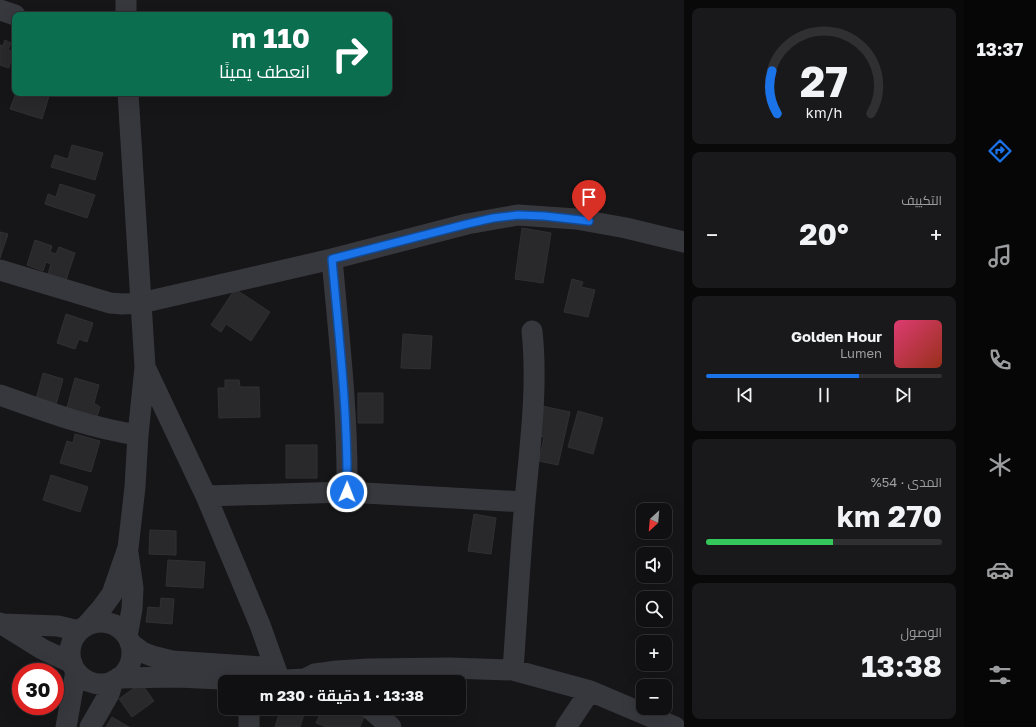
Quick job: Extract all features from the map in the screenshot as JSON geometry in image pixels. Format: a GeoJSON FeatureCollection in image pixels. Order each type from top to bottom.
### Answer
{"type":"FeatureCollection","features":[{"type":"Feature","properties":{"kind":"street"},"geometry":{"type":"LineString","coordinates":[[126,0],[126,12]]}},
{"type":"Feature","properties":{"kind":"street"},"geometry":{"type":"LineString","coordinates":[[0,10],[12,14]]}},
{"type":"Feature","properties":{"kind":"street"},"geometry":{"type":"LineString","coordinates":[[66,727],[74,667],[70,652],[73,640],[82,628],[101,609],[112,594],[128,548],[135,486],[138,435],[145,367],[128,96]]}},
{"type":"Feature","properties":{"kind":"street"},"geometry":{"type":"LineString","coordinates":[[0,270],[110,303],[122,304],[141,303],[332,259],[467,224],[518,215],[576,219],[626,228],[684,242]]}},
{"type":"Feature","properties":{"kind":"street"},"geometry":{"type":"LineString","coordinates":[[332,259],[342,369],[347,459],[347,492]]}},
{"type":"Feature","properties":{"kind":"street"},"geometry":{"type":"LineString","coordinates":[[513,670],[525,502],[532,433],[534,349],[532,331]]}},
{"type":"Feature","properties":{"kind":"street"},"geometry":{"type":"LineString","coordinates":[[145,367],[206,496],[260,625],[278,674]]}},
{"type":"Feature","properties":{"kind":"street"},"geometry":{"type":"LineString","coordinates":[[0,395],[80,422],[112,431],[138,435]]}},
{"type":"Feature","properties":{"kind":"street"},"geometry":{"type":"LineString","coordinates":[[206,496],[347,492],[525,502]]}},
{"type":"Feature","properties":{"kind":"street"},"geometry":{"type":"LineString","coordinates":[[90,727],[116,680],[126,672],[130,663],[132,653],[128,639],[133,588],[128,548]]}},
{"type":"Feature","properties":{"kind":"street"},"geometry":{"type":"LineString","coordinates":[[1,623],[82,628],[96,622],[108,623],[119,628],[142,652],[152,656],[172,661],[278,674]]}},
{"type":"Feature","properties":{"kind":"street"},"geometry":{"type":"LineString","coordinates":[[1,623],[74,667],[84,679],[93,682],[102,684],[116,680],[178,677],[218,679]]}},
{"type":"Feature","properties":{"kind":"street"},"geometry":{"type":"LineString","coordinates":[[348,675],[393,668],[513,670],[590,691],[675,727]]}},
{"type":"Feature","properties":{"kind":"street"},"geometry":{"type":"LineString","coordinates":[[274,675],[304,669],[315,674],[328,675]]}},
{"type":"Feature","properties":{"kind":"street"},"geometry":{"type":"LineString","coordinates":[[566,727],[590,691]]}},
{"type":"Feature","properties":{"kind":"street"},"geometry":{"type":"LineString","coordinates":[[249,715],[249,727]]}},
{"type":"Feature","properties":{"kind":"street"},"geometry":{"type":"LineString","coordinates":[[377,715],[391,727]]}},
{"type":"Feature","properties":{"kind":"building"},"geometry":{"type":"Polygon","coordinates":[[[5,40],[11,43],[8,50],[12,51],[12,64],[10,63],[9,68],[0,65],[0,45],[3,46],[5,40]]]}},
{"type":"Feature","properties":{"kind":"building"},"geometry":{"type":"Polygon","coordinates":[[[15,96],[49,96],[42,119],[10,109],[15,96]]]}},
{"type":"Feature","properties":{"kind":"building"},"geometry":{"type":"Polygon","coordinates":[[[72,145],[103,153],[95,180],[51,167],[55,155],[68,159],[72,145]]]}},
{"type":"Feature","properties":{"kind":"building"},"geometry":{"type":"Polygon","coordinates":[[[60,184],[95,195],[87,218],[45,204],[48,194],[56,197],[60,184]]]}},
{"type":"Feature","properties":{"kind":"building"},"geometry":{"type":"Polygon","coordinates":[[[522,228],[551,233],[543,283],[515,279],[522,228]]]}},
{"type":"Feature","properties":{"kind":"building"},"geometry":{"type":"Polygon","coordinates":[[[0,232],[8,234],[0,258],[0,232]]]}},
{"type":"Feature","properties":{"kind":"building"},"geometry":{"type":"Polygon","coordinates":[[[35,240],[52,246],[50,252],[56,254],[59,247],[75,253],[66,280],[48,274],[51,264],[46,262],[43,271],[27,265],[35,240]]]}},
{"type":"Feature","properties":{"kind":"building"},"geometry":{"type":"Polygon","coordinates":[[[572,279],[583,282],[581,287],[595,290],[588,317],[564,312],[572,279]]]}},
{"type":"Feature","properties":{"kind":"building"},"geometry":{"type":"Polygon","coordinates":[[[235,289],[270,312],[251,341],[226,324],[221,332],[211,325],[235,289]]]}},
{"type":"Feature","properties":{"kind":"building"},"geometry":{"type":"Polygon","coordinates":[[[66,314],[93,323],[87,342],[79,339],[75,349],[57,343],[66,314]]]}},
{"type":"Feature","properties":{"kind":"building"},"geometry":{"type":"Polygon","coordinates":[[[403,334],[432,336],[430,369],[401,368],[403,334]]]}},
{"type":"Feature","properties":{"kind":"building"},"geometry":{"type":"Polygon","coordinates":[[[43,373],[63,379],[56,405],[36,399],[43,373]]]}},
{"type":"Feature","properties":{"kind":"building"},"geometry":{"type":"Polygon","coordinates":[[[75,378],[99,385],[94,403],[100,407],[96,420],[66,411],[75,378]]]}},
{"type":"Feature","properties":{"kind":"building"},"geometry":{"type":"Polygon","coordinates":[[[225,380],[239,380],[240,387],[259,387],[260,417],[219,418],[218,388],[225,388],[225,380]]]}},
{"type":"Feature","properties":{"kind":"building"},"geometry":{"type":"Polygon","coordinates":[[[358,393],[383,393],[383,423],[358,423],[358,393]]]}},
{"type":"Feature","properties":{"kind":"building"},"geometry":{"type":"Polygon","coordinates":[[[542,406],[570,412],[558,465],[539,461],[544,437],[535,435],[542,406]]]}},
{"type":"Feature","properties":{"kind":"building"},"geometry":{"type":"Polygon","coordinates":[[[578,411],[603,418],[593,454],[568,447],[578,411]]]}},
{"type":"Feature","properties":{"kind":"building"},"geometry":{"type":"Polygon","coordinates":[[[75,434],[100,441],[91,472],[60,463],[67,441],[73,443],[75,434]]]}},
{"type":"Feature","properties":{"kind":"building"},"geometry":{"type":"Polygon","coordinates":[[[286,445],[317,445],[317,478],[286,478],[286,445]]]}},
{"type":"Feature","properties":{"kind":"building"},"geometry":{"type":"Polygon","coordinates":[[[51,475],[88,487],[80,512],[43,500],[51,475]]]}},
{"type":"Feature","properties":{"kind":"building"},"geometry":{"type":"Polygon","coordinates":[[[474,514],[496,518],[491,554],[468,551],[474,514]]]}},
{"type":"Feature","properties":{"kind":"building"},"geometry":{"type":"Polygon","coordinates":[[[150,530],[176,531],[176,555],[149,554],[150,530]]]}},
{"type":"Feature","properties":{"kind":"building"},"geometry":{"type":"Polygon","coordinates":[[[168,560],[205,562],[203,588],[166,586],[168,560]]]}},
{"type":"Feature","properties":{"kind":"building"},"geometry":{"type":"Polygon","coordinates":[[[161,598],[174,599],[172,624],[146,622],[148,607],[160,608],[161,598]]]}},
{"type":"Feature","properties":{"kind":"building"},"geometry":{"type":"Polygon","coordinates":[[[141,683],[154,701],[132,717],[119,699],[141,683]]]}},
{"type":"Feature","properties":{"kind":"building"},"geometry":{"type":"Polygon","coordinates":[[[279,715],[304,715],[300,727],[275,727],[279,715]]]}},
{"type":"Feature","properties":{"kind":"building"},"geometry":{"type":"Polygon","coordinates":[[[320,715],[365,715],[360,727],[326,727],[316,723],[320,715]]]}},
{"type":"Feature","properties":{"kind":"building"},"geometry":{"type":"Polygon","coordinates":[[[112,717],[129,727],[106,727],[112,717]]]}},
{"type":"Feature","properties":{"kind":"route"},"geometry":{"type":"LineString","coordinates":[[347,492],[347,459],[342,369],[332,259],[493,218],[518,215],[589,221]]}}]}
